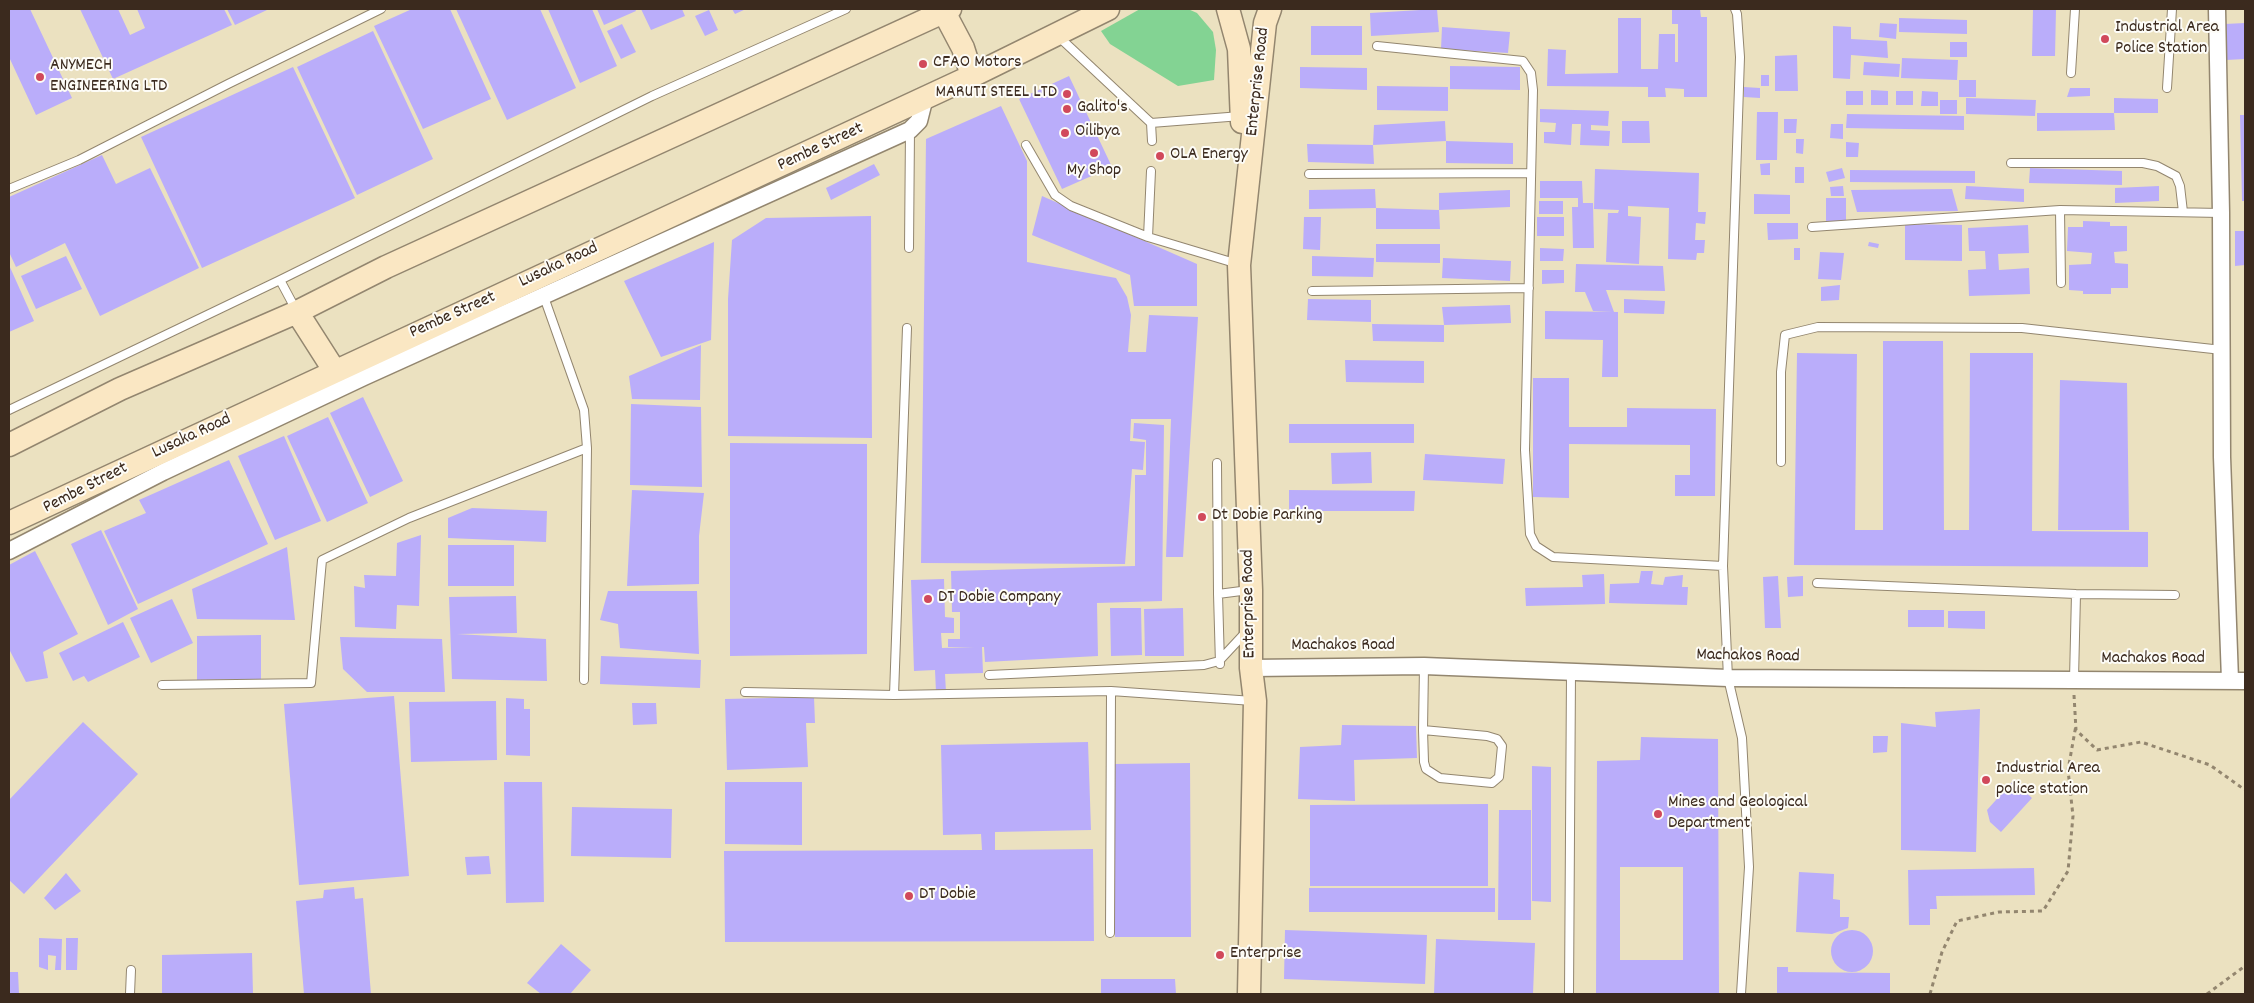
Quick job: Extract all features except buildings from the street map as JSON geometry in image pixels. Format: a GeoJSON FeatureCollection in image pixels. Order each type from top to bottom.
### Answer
{"type":"FeatureCollection","features":[{"type":"Feature","properties":{"kind":"main road","name":"Lusaka Road"},"geometry":{"type":"LineString","coordinates":[[9,522],[334,370],[501,304],[1108,9]]}},
{"type":"Feature","properties":{"kind":"main road","name":"Enterprise Road"},"geometry":{"type":"LineString","coordinates":[[1228,9],[1240,49],[1249,115]]}},
{"type":"Feature","properties":{"kind":"main road","name":"Enterprise Road"},"geometry":{"type":"LineString","coordinates":[[1249,994],[1255,701],[1251,668],[1251,590],[1240,265],[1248,185],[1249,115],[1264,23],[1270,9]]}},
{"type":"Feature","properties":{"kind":"main road"},"geometry":{"type":"LineString","coordinates":[[9,445],[120,389],[297,312],[386,267],[947,10],[972,76]]}},
{"type":"Feature","properties":{"kind":"main road"},"geometry":{"type":"LineString","coordinates":[[297,312],[334,370]]}},
{"type":"Feature","properties":{"kind":"street"},"geometry":{"type":"LineString","coordinates":[[2217,9],[2221,213],[2222,458],[2238,681]]}},
{"type":"Feature","properties":{"kind":"street"},"geometry":{"type":"LineString","coordinates":[[910,130],[919,122],[925,97]]}},
{"type":"Feature","properties":{"kind":"street","name":"Pembe Street"},"geometry":{"type":"LineString","coordinates":[[9,551],[163,472],[364,377],[501,304],[544,297],[910,130]]}},
{"type":"Feature","properties":{"kind":"street","name":"Machakos Road"},"geometry":{"type":"LineString","coordinates":[[1251,668],[1424,666],[1728,678],[2238,681]]}},
{"type":"Feature","properties":{"kind":"lane"},"geometry":{"type":"LineString","coordinates":[[9,189],[79,160],[381,9]]}},
{"type":"Feature","properties":{"kind":"lane"},"geometry":{"type":"LineString","coordinates":[[9,410],[280,280],[652,96],[846,9]]}},
{"type":"Feature","properties":{"kind":"lane"},"geometry":{"type":"LineString","coordinates":[[1735,9],[1740,57],[1723,566],[1728,678],[1742,738],[1749,867],[1741,994]]}},
{"type":"Feature","properties":{"kind":"lane"},"geometry":{"type":"LineString","coordinates":[[2071,73],[2075,9]]}},
{"type":"Feature","properties":{"kind":"lane"},"geometry":{"type":"LineString","coordinates":[[2167,88],[2172,9]]}},
{"type":"Feature","properties":{"kind":"lane"},"geometry":{"type":"LineString","coordinates":[[1055,34],[1151,123],[1152,141]]}},
{"type":"Feature","properties":{"kind":"lane"},"geometry":{"type":"LineString","coordinates":[[1377,46],[1523,61],[1531,73],[1533,90],[1525,450],[1530,534],[1536,546],[1553,557],[1723,566]]}},
{"type":"Feature","properties":{"kind":"lane"},"geometry":{"type":"LineString","coordinates":[[1151,123],[1249,115]]}},
{"type":"Feature","properties":{"kind":"lane"},"geometry":{"type":"LineString","coordinates":[[909,248],[910,130]]}},
{"type":"Feature","properties":{"kind":"lane"},"geometry":{"type":"LineString","coordinates":[[1026,145],[1055,195],[1070,206],[1148,237],[1240,265]]}},
{"type":"Feature","properties":{"kind":"lane"},"geometry":{"type":"LineString","coordinates":[[2011,162],[2143,163],[2157,166],[2176,176],[2180,186],[2183,212]]}},
{"type":"Feature","properties":{"kind":"lane"},"geometry":{"type":"LineString","coordinates":[[1148,237],[1151,170]]}},
{"type":"Feature","properties":{"kind":"lane"},"geometry":{"type":"LineString","coordinates":[[1309,174],[1531,173]]}},
{"type":"Feature","properties":{"kind":"lane"},"geometry":{"type":"LineString","coordinates":[[1812,227],[2060,210],[2221,213]]}},
{"type":"Feature","properties":{"kind":"lane"},"geometry":{"type":"LineString","coordinates":[[2060,210],[2060,283]]}},
{"type":"Feature","properties":{"kind":"lane"},"geometry":{"type":"LineString","coordinates":[[280,280],[297,312]]}},
{"type":"Feature","properties":{"kind":"lane"},"geometry":{"type":"LineString","coordinates":[[1312,291],[1529,288]]}},
{"type":"Feature","properties":{"kind":"lane"},"geometry":{"type":"LineString","coordinates":[[544,297],[584,410],[587,448],[584,680]]}},
{"type":"Feature","properties":{"kind":"lane"},"geometry":{"type":"LineString","coordinates":[[894,694],[907,328]]}},
{"type":"Feature","properties":{"kind":"lane"},"geometry":{"type":"LineString","coordinates":[[1781,462],[1780,372],[1785,335],[1818,328],[2022,328],[2222,350]]}},
{"type":"Feature","properties":{"kind":"lane"},"geometry":{"type":"LineString","coordinates":[[162,685],[311,683],[322,560],[409,518],[587,448]]}},
{"type":"Feature","properties":{"kind":"lane"},"geometry":{"type":"LineString","coordinates":[[1217,463],[1220,662]]}},
{"type":"Feature","properties":{"kind":"lane"},"geometry":{"type":"LineString","coordinates":[[1817,582],[2076,594],[2175,595]]}},
{"type":"Feature","properties":{"kind":"lane"},"geometry":{"type":"LineString","coordinates":[[1218,594],[1251,590]]}},
{"type":"Feature","properties":{"kind":"lane"},"geometry":{"type":"LineString","coordinates":[[2074,680],[2076,594]]}},
{"type":"Feature","properties":{"kind":"lane"},"geometry":{"type":"LineString","coordinates":[[989,675],[1204,665],[1220,662],[1251,626]]}},
{"type":"Feature","properties":{"kind":"lane"},"geometry":{"type":"LineString","coordinates":[[1423,730],[1487,736],[1497,739],[1502,746],[1499,777],[1492,783],[1440,778],[1426,769],[1423,730],[1424,666]]}},
{"type":"Feature","properties":{"kind":"lane"},"geometry":{"type":"LineString","coordinates":[[1569,994],[1571,673]]}},
{"type":"Feature","properties":{"kind":"lane"},"geometry":{"type":"LineString","coordinates":[[1110,933],[1111,691]]}},
{"type":"Feature","properties":{"kind":"lane"},"geometry":{"type":"LineString","coordinates":[[745,692],[894,694],[1111,691],[1255,701]]}},
{"type":"Feature","properties":{"kind":"lane"},"geometry":{"type":"LineString","coordinates":[[130,994],[131,970]]}},
{"type":"Feature","properties":{"kind":"path"},"geometry":{"type":"LineString","coordinates":[[2074,680],[2076,730],[2096,750],[2140,742],[2210,765],[2245,790]]}},
{"type":"Feature","properties":{"kind":"path"},"geometry":{"type":"LineString","coordinates":[[1930,994],[1942,952],[1957,920],[1999,912],[2043,911],[2068,871],[2073,816],[2068,770],[2076,725]]}},
{"type":"Feature","properties":{"kind":"path"},"geometry":{"type":"LineString","coordinates":[[2208,994],[2245,966]]}},
{"type":"Feature","properties":{"kind":"green space"},"geometry":{"type":"Polygon","coordinates":[[[1140,9],[1188,9],[1197,13],[1213,32],[1216,50],[1214,80],[1178,86],[1110,44],[1101,31],[1140,9]]]}},
{"type":"Feature","properties":{"kind":"place","name":"Industrial Area Police Station"},"geometry":{"type":"Point","coordinates":[2105,39]}},
{"type":"Feature","properties":{"kind":"place","name":"CFAO Motors"},"geometry":{"type":"Point","coordinates":[923,64]}},
{"type":"Feature","properties":{"kind":"place","name":"ANYMECH ENGINEERING LTD"},"geometry":{"type":"Point","coordinates":[40,77]}},
{"type":"Feature","properties":{"kind":"place","name":"MARUTI STEEL LTD"},"geometry":{"type":"Point","coordinates":[1067,94]}},
{"type":"Feature","properties":{"kind":"place","name":"Galito's"},"geometry":{"type":"Point","coordinates":[1067,109]}},
{"type":"Feature","properties":{"kind":"place","name":"Oilibya"},"geometry":{"type":"Point","coordinates":[1065,133]}},
{"type":"Feature","properties":{"kind":"place","name":"My Shop"},"geometry":{"type":"Point","coordinates":[1094,153]}},
{"type":"Feature","properties":{"kind":"place","name":"OLA Energy"},"geometry":{"type":"Point","coordinates":[1160,156]}},
{"type":"Feature","properties":{"kind":"place","name":"Dt Dobie Parking"},"geometry":{"type":"Point","coordinates":[1202,517]}},
{"type":"Feature","properties":{"kind":"place","name":"DT Dobie Company"},"geometry":{"type":"Point","coordinates":[928,599]}},
{"type":"Feature","properties":{"kind":"place","name":"Industrial Area police station"},"geometry":{"type":"Point","coordinates":[1986,780]}},
{"type":"Feature","properties":{"kind":"place","name":"Mines and Geological Department"},"geometry":{"type":"Point","coordinates":[1658,814]}},
{"type":"Feature","properties":{"kind":"place","name":"DT Dobie"},"geometry":{"type":"Point","coordinates":[909,896]}},
{"type":"Feature","properties":{"kind":"place","name":"Enterprise"},"geometry":{"type":"Point","coordinates":[1220,955]}}]}
